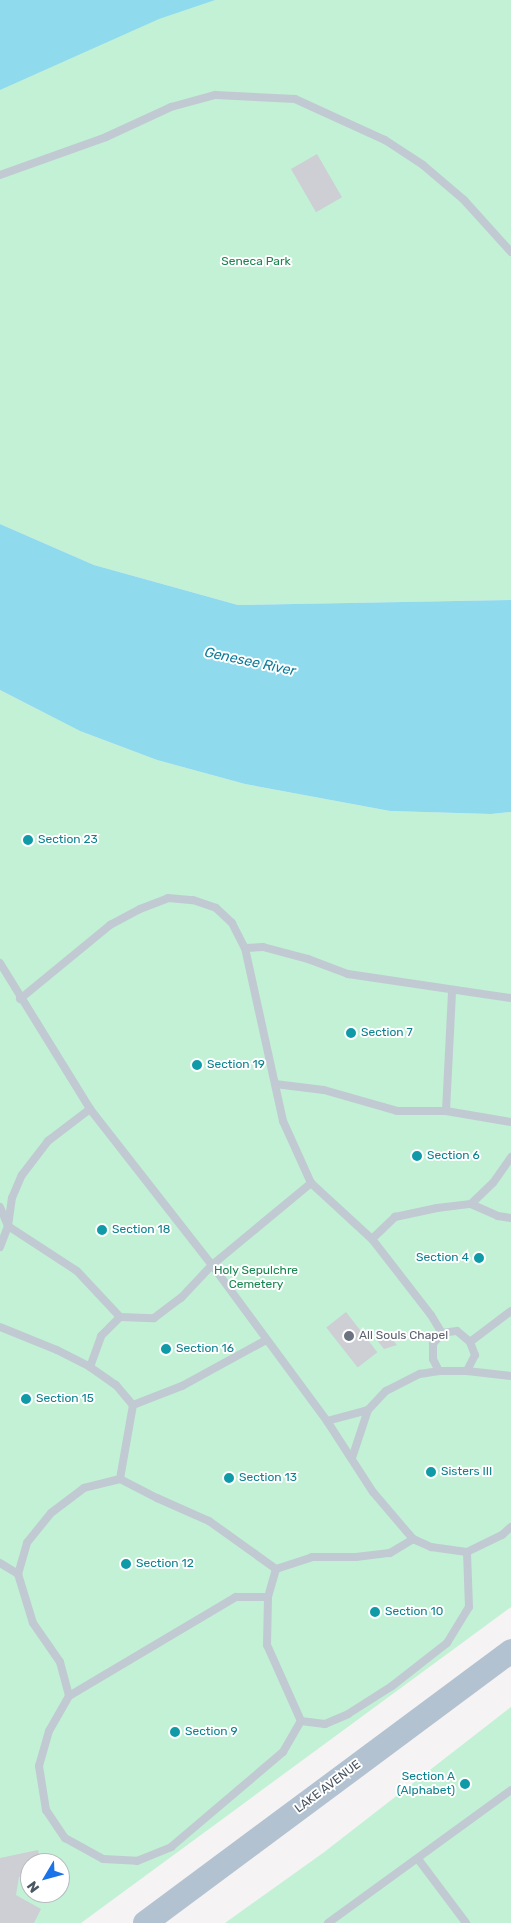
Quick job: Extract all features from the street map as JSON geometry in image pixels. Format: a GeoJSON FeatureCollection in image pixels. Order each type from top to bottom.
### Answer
{"type":"FeatureCollection","features":[{"type":"Feature","properties":{"kind":"main road","name":"LAKE AVENUE"},"geometry":{"type":"LineString","coordinates":[[145,1923],[511,1651]]}},
{"type":"Feature","properties":{"kind":"lane"},"geometry":{"type":"LineString","coordinates":[[0,175],[106,137],[171,108],[215,96],[295,99],[385,140],[423,165],[464,200],[511,252]]}},
{"type":"Feature","properties":{"kind":"lane"},"geometry":{"type":"LineString","coordinates":[[20,999],[110,925],[140,909],[168,898],[193,900],[216,908],[232,923],[244,948],[283,1121],[311,1183],[372,1240],[431,1315],[442,1333]]}},
{"type":"Feature","properties":{"kind":"lane"},"geometry":{"type":"LineString","coordinates":[[244,948],[263,946],[308,959],[348,974],[452,991],[511,998]]}},
{"type":"Feature","properties":{"kind":"lane"},"geometry":{"type":"LineString","coordinates":[[0,964],[90,1109],[212,1265],[326,1421],[373,1492],[413,1539],[431,1547],[467,1552],[502,1535],[511,1527]]}},
{"type":"Feature","properties":{"kind":"lane"},"geometry":{"type":"LineString","coordinates":[[446,1111],[452,991]]}},
{"type":"Feature","properties":{"kind":"lane"},"geometry":{"type":"LineString","coordinates":[[274,1084],[324,1090],[397,1111],[446,1111],[511,1122]]}},
{"type":"Feature","properties":{"kind":"lane"},"geometry":{"type":"LineString","coordinates":[[0,1247],[8,1226],[12,1198],[22,1175],[48,1141],[90,1109]]}},
{"type":"Feature","properties":{"kind":"lane"},"geometry":{"type":"LineString","coordinates":[[471,1204],[493,1183],[511,1157]]}},
{"type":"Feature","properties":{"kind":"lane"},"geometry":{"type":"LineString","coordinates":[[0,1207],[8,1226],[77,1271],[120,1316],[154,1318],[181,1298],[212,1265],[311,1183]]}},
{"type":"Feature","properties":{"kind":"lane"},"geometry":{"type":"LineString","coordinates":[[372,1240],[395,1217],[471,1204],[498,1216],[511,1218]]}},
{"type":"Feature","properties":{"kind":"lane"},"geometry":{"type":"LineString","coordinates":[[470,1342],[511,1312]]}},
{"type":"Feature","properties":{"kind":"lane"},"geometry":{"type":"LineString","coordinates":[[90,1367],[101,1336],[120,1316]]}},
{"type":"Feature","properties":{"kind":"lane"},"geometry":{"type":"LineString","coordinates":[[0,1327],[58,1350],[90,1367],[116,1385],[133,1405]]}},
{"type":"Feature","properties":{"kind":"lane"},"geometry":{"type":"LineString","coordinates":[[439,1371],[432,1359],[433,1344],[442,1333],[457,1331],[470,1342],[475,1355],[467,1371]]}},
{"type":"Feature","properties":{"kind":"lane"},"geometry":{"type":"LineString","coordinates":[[133,1405],[182,1386],[266,1340]]}},
{"type":"Feature","properties":{"kind":"lane"},"geometry":{"type":"LineString","coordinates":[[352,1458],[368,1410],[386,1391],[420,1374],[439,1371],[467,1371],[511,1376]]}},
{"type":"Feature","properties":{"kind":"lane"},"geometry":{"type":"LineString","coordinates":[[120,1478],[133,1405]]}},
{"type":"Feature","properties":{"kind":"lane"},"geometry":{"type":"LineString","coordinates":[[326,1421],[368,1410]]}},
{"type":"Feature","properties":{"kind":"lane"},"geometry":{"type":"LineString","coordinates":[[69,1696],[60,1662],[33,1623],[18,1574],[27,1542],[51,1513],[84,1488],[120,1478],[157,1498],[209,1521],[276,1569]]}},
{"type":"Feature","properties":{"kind":"lane"},"geometry":{"type":"LineString","coordinates":[[276,1569],[312,1557],[356,1557],[390,1552],[413,1539]]}},
{"type":"Feature","properties":{"kind":"lane"},"geometry":{"type":"LineString","coordinates":[[301,1721],[324,1724],[348,1714],[392,1686],[447,1643],[469,1607],[467,1552]]}},
{"type":"Feature","properties":{"kind":"lane"},"geometry":{"type":"LineString","coordinates":[[0,1563],[18,1574]]}},
{"type":"Feature","properties":{"kind":"lane"},"geometry":{"type":"LineString","coordinates":[[276,1569],[268,1597],[267,1645],[301,1721]]}},
{"type":"Feature","properties":{"kind":"lane"},"geometry":{"type":"LineString","coordinates":[[268,1597],[236,1598],[69,1696],[49,1731],[39,1766],[46,1810],[65,1838],[103,1859],[137,1861],[171,1847],[282,1752],[301,1721]]}},
{"type":"Feature","properties":{"kind":"lane"},"geometry":{"type":"LineString","coordinates":[[328,1923],[511,1790]]}},
{"type":"Feature","properties":{"kind":"lane"},"geometry":{"type":"LineString","coordinates":[[418,1859],[466,1923]]}},
{"type":"Feature","properties":{"kind":"green space","name":"Seneca Park"},"geometry":{"type":"Polygon","coordinates":[[[0,0],[511,0],[511,600],[238,605],[94,565],[0,524],[0,0]]]}},
{"type":"Feature","properties":{"kind":"green space","name":"Holy Sepulchre Cemetery"},"geometry":{"type":"Polygon","coordinates":[[[0,690],[80,731],[157,760],[245,784],[390,811],[491,814],[511,812],[511,1607],[81,1923],[0,1923],[0,690]]]}},
{"type":"Feature","properties":{"kind":"green space"},"geometry":{"type":"Polygon","coordinates":[[[511,1707],[511,1923],[225,1923],[323,1853],[511,1707]]]}},
{"type":"Feature","properties":{"kind":"water"},"geometry":{"type":"Polygon","coordinates":[[[0,0],[215,0],[159,19],[0,90],[0,0]]]}},
{"type":"Feature","properties":{"kind":"water","name":"Genesee River"},"geometry":{"type":"Polygon","coordinates":[[[0,524],[94,565],[238,605],[511,600],[511,812],[491,814],[390,811],[245,784],[157,760],[80,731],[0,690],[0,524]]]}},
{"type":"Feature","properties":{"kind":"building"},"geometry":{"type":"Polygon","coordinates":[[[317,154],[342,197],[316,212],[291,169],[317,154]]]}},
{"type":"Feature","properties":{"kind":"building","name":"All Souls Chapel"},"geometry":{"type":"Polygon","coordinates":[[[346,1312],[377,1352],[358,1368],[326,1327],[346,1312]]]}},
{"type":"Feature","properties":{"kind":"building"},"geometry":{"type":"Polygon","coordinates":[[[386,1332],[397,1345],[384,1349],[376,1339],[386,1332]]]}},
{"type":"Feature","properties":{"kind":"building"},"geometry":{"type":"Polygon","coordinates":[[[38,1850],[39,1853],[24,1853],[38,1850]]]}},
{"type":"Feature","properties":{"kind":"building"},"geometry":{"type":"Polygon","coordinates":[[[20,1854],[20,1877],[16,1895],[20,1897],[20,1903],[30,1903],[41,1909],[34,1923],[0,1923],[0,1858],[20,1854]]]}},
{"type":"Feature","properties":{"kind":"place","name":"Section 23"},"geometry":{"type":"Point","coordinates":[28,840]}},
{"type":"Feature","properties":{"kind":"place","name":"Section 7"},"geometry":{"type":"Point","coordinates":[351,1033]}},
{"type":"Feature","properties":{"kind":"place","name":"Section 19"},"geometry":{"type":"Point","coordinates":[197,1065]}},
{"type":"Feature","properties":{"kind":"place","name":"Section 6"},"geometry":{"type":"Point","coordinates":[417,1156]}},
{"type":"Feature","properties":{"kind":"place","name":"Section 18"},"geometry":{"type":"Point","coordinates":[102,1230]}},
{"type":"Feature","properties":{"kind":"place","name":"Section 4"},"geometry":{"type":"Point","coordinates":[479,1258]}},
{"type":"Feature","properties":{"kind":"place","name":"All Souls Chapel"},"geometry":{"type":"Point","coordinates":[349,1336]}},
{"type":"Feature","properties":{"kind":"place","name":"Section 16"},"geometry":{"type":"Point","coordinates":[166,1349]}},
{"type":"Feature","properties":{"kind":"place","name":"Section 15"},"geometry":{"type":"Point","coordinates":[26,1399]}},
{"type":"Feature","properties":{"kind":"place","name":"Sisters III"},"geometry":{"type":"Point","coordinates":[431,1472]}},
{"type":"Feature","properties":{"kind":"place","name":"Section 13"},"geometry":{"type":"Point","coordinates":[229,1478]}},
{"type":"Feature","properties":{"kind":"place","name":"Section 12"},"geometry":{"type":"Point","coordinates":[126,1564]}},
{"type":"Feature","properties":{"kind":"place","name":"Section 10"},"geometry":{"type":"Point","coordinates":[375,1612]}},
{"type":"Feature","properties":{"kind":"place","name":"Section 9"},"geometry":{"type":"Point","coordinates":[175,1732]}},
{"type":"Feature","properties":{"kind":"place","name":"Section A (Alphabet)"},"geometry":{"type":"Point","coordinates":[465,1784]}}]}
